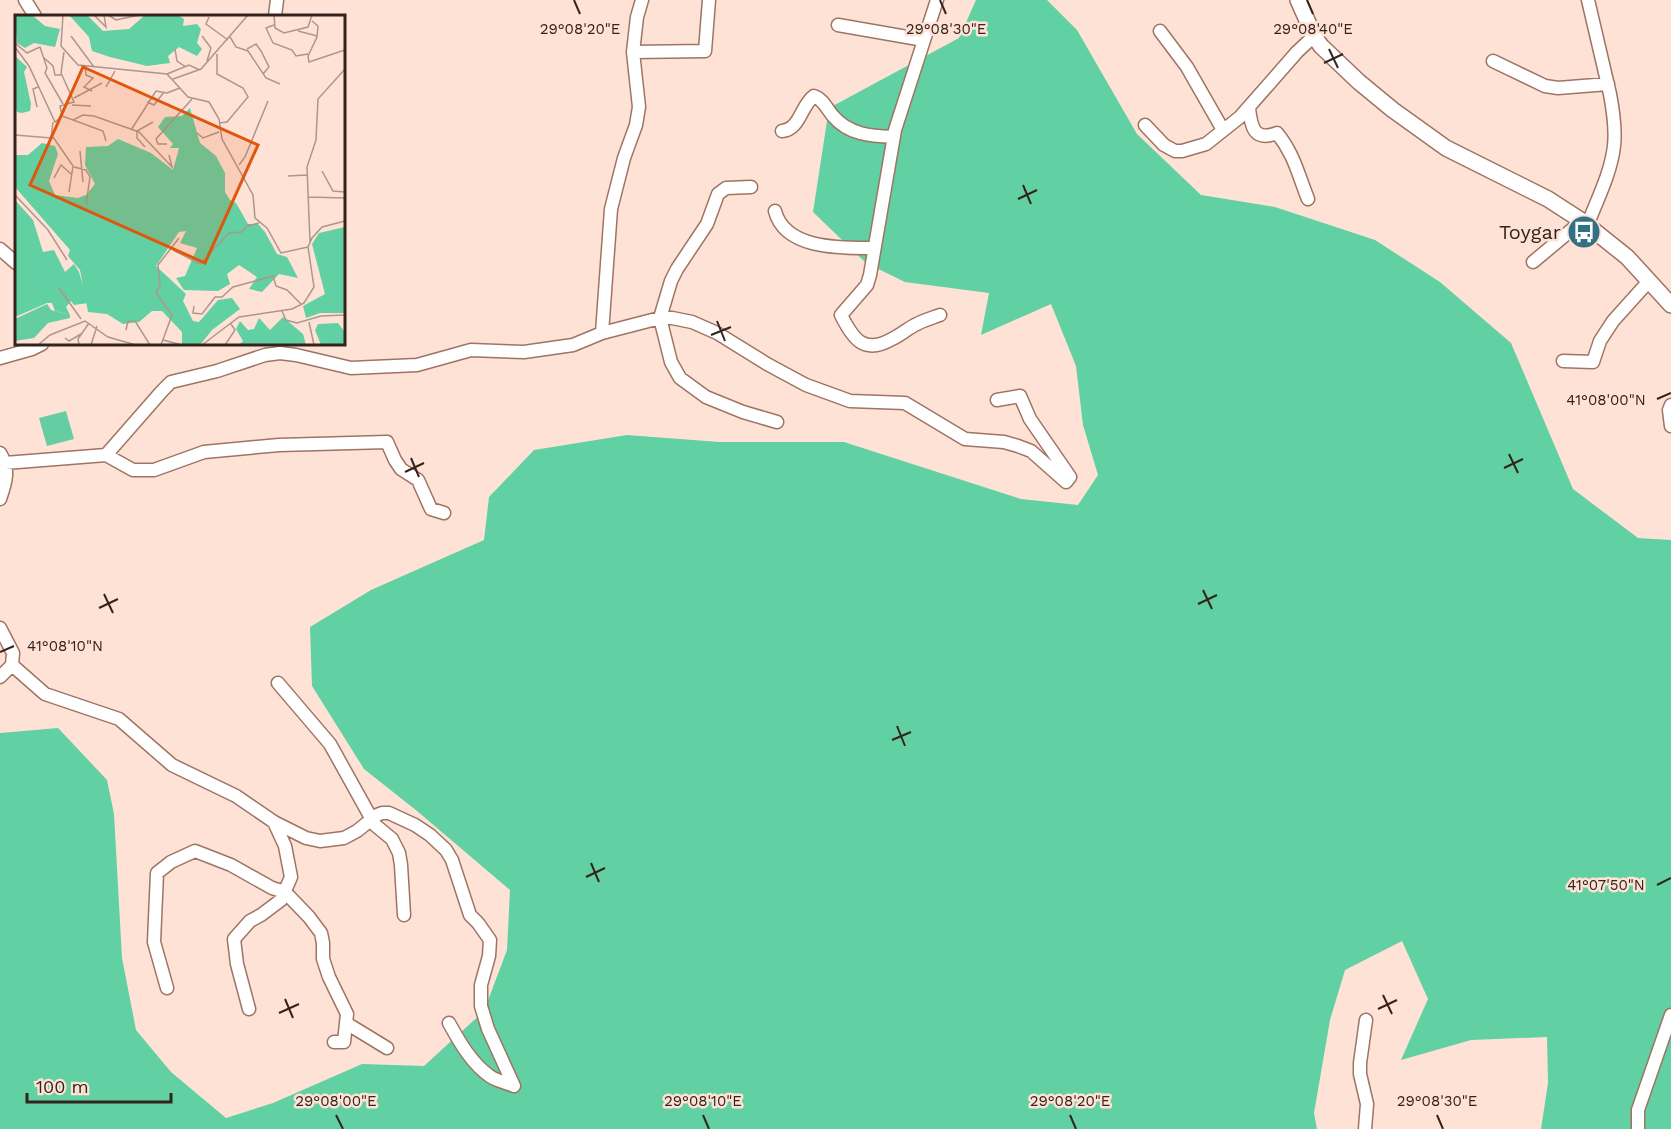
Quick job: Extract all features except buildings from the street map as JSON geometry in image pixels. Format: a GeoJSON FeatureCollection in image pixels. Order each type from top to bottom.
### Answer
{"type":"FeatureCollection","features":[{"type":"Feature","properties":{"kind":"main road"},"geometry":{"type":"LineString","coordinates":[[1298,0],[1321,46],[1393,110],[1446,148],[1548,199],[1584,223],[1627,257],[1671,305]]}},
{"type":"Feature","properties":{"kind":"street"},"geometry":{"type":"LineString","coordinates":[[25,0],[34,15]]}},
{"type":"Feature","properties":{"kind":"street"},"geometry":{"type":"LineString","coordinates":[[275,15],[277,0]]}},
{"type":"Feature","properties":{"kind":"street"},"geometry":{"type":"LineString","coordinates":[[602,333],[611,209],[624,158],[636,125],[639,107],[633,51],[637,17],[642,0]]}},
{"type":"Feature","properties":{"kind":"street"},"geometry":{"type":"LineString","coordinates":[[633,51],[705,51],[710,0]]}},
{"type":"Feature","properties":{"kind":"street"},"geometry":{"type":"LineString","coordinates":[[937,0],[894,136],[867,285],[842,315],[849,330],[858,341],[864,345],[873,346],[884,344],[917,323],[940,315]]}},
{"type":"Feature","properties":{"kind":"street"},"geometry":{"type":"LineString","coordinates":[[1533,262],[1584,223],[1610,166],[1614,144],[1613,108],[1588,0]]}},
{"type":"Feature","properties":{"kind":"street"},"geometry":{"type":"LineString","coordinates":[[838,25],[924,40]]}},
{"type":"Feature","properties":{"kind":"street"},"geometry":{"type":"LineString","coordinates":[[1160,32],[1187,67],[1223,130]]}},
{"type":"Feature","properties":{"kind":"street"},"geometry":{"type":"LineString","coordinates":[[1144,125],[1164,145],[1175,150],[1206,144],[1249,108],[1297,52],[1314,36]]}},
{"type":"Feature","properties":{"kind":"street"},"geometry":{"type":"LineString","coordinates":[[1493,61],[1545,86],[1558,88],[1608,84]]}},
{"type":"Feature","properties":{"kind":"street"},"geometry":{"type":"LineString","coordinates":[[782,131],[788,131],[794,126],[809,100],[814,96],[820,98],[835,118],[853,131],[876,136],[894,136]]}},
{"type":"Feature","properties":{"kind":"street"},"geometry":{"type":"LineString","coordinates":[[1249,108],[1253,130],[1263,136],[1277,133],[1283,140],[1295,160],[1297,172],[1308,199]]}},
{"type":"Feature","properties":{"kind":"street"},"geometry":{"type":"LineString","coordinates":[[751,187],[726,188],[718,194],[707,224],[671,281],[660,318],[671,362],[680,378],[706,397],[743,412],[777,422]]}},
{"type":"Feature","properties":{"kind":"street"},"geometry":{"type":"LineString","coordinates":[[775,211],[777,219],[784,228],[798,239],[838,248],[874,248]]}},
{"type":"Feature","properties":{"kind":"street"},"geometry":{"type":"LineString","coordinates":[[0,249],[15,262]]}},
{"type":"Feature","properties":{"kind":"street"},"geometry":{"type":"LineString","coordinates":[[1563,361],[1593,362],[1600,341],[1649,280]]}},
{"type":"Feature","properties":{"kind":"street"},"geometry":{"type":"LineString","coordinates":[[106,455],[171,382],[217,371],[265,355],[280,353],[296,355],[351,368],[417,365],[471,350],[524,352],[573,345],[602,333],[660,318],[672,318],[692,322],[717,333],[806,386],[850,401],[905,403],[965,439],[1004,442],[1018,446],[1030,451],[1066,482],[1070,477],[1030,419],[1020,396],[997,400]]}},
{"type":"Feature","properties":{"kind":"street"},"geometry":{"type":"LineString","coordinates":[[0,358],[40,345]]}},
{"type":"Feature","properties":{"kind":"street"},"geometry":{"type":"LineString","coordinates":[[1671,405],[1669,410],[1671,426]]}},
{"type":"Feature","properties":{"kind":"street"},"geometry":{"type":"LineString","coordinates":[[0,499],[6,482],[7,469],[3,458],[106,455],[133,470],[154,470],[204,452],[279,445],[387,442],[401,469],[418,480],[431,508],[444,513]]}},
{"type":"Feature","properties":{"kind":"street"},"geometry":{"type":"LineString","coordinates":[[0,628],[13,653],[12,665],[0,677]]}},
{"type":"Feature","properties":{"kind":"street"},"geometry":{"type":"LineString","coordinates":[[12,665],[45,694],[119,719],[172,765],[236,796],[274,822],[306,838],[320,841],[344,838],[382,813],[389,813],[415,825],[438,841],[452,860],[470,915],[490,940],[489,956],[481,985],[481,1006],[488,1029],[514,1086],[493,1078],[477,1066],[448,1023]]}},
{"type":"Feature","properties":{"kind":"street"},"geometry":{"type":"LineString","coordinates":[[278,683],[330,744],[375,825],[392,839],[399,853],[404,915]]}},
{"type":"Feature","properties":{"kind":"street"},"geometry":{"type":"LineString","coordinates":[[249,1009],[237,964],[234,939],[250,921],[281,900],[291,877],[285,846],[274,822]]}},
{"type":"Feature","properties":{"kind":"street"},"geometry":{"type":"LineString","coordinates":[[167,988],[154,942],[157,873],[171,862],[195,851],[231,865],[272,888],[285,892],[321,933],[323,959],[347,1014],[344,1042],[333,1042]]}},
{"type":"Feature","properties":{"kind":"street"},"geometry":{"type":"LineString","coordinates":[[1638,1129],[1638,1110],[1671,1015]]}},
{"type":"Feature","properties":{"kind":"street"},"geometry":{"type":"LineString","coordinates":[[1365,1129],[1367,1104],[1360,1074],[1360,1063],[1366,1020]]}},
{"type":"Feature","properties":{"kind":"street"},"geometry":{"type":"LineString","coordinates":[[346,1023],[387,1048]]}},
{"type":"Feature","properties":{"kind":"green space"},"geometry":{"type":"Polygon","coordinates":[[[976,0],[1047,0],[1077,30],[1137,134],[1201,195],[1275,207],[1375,240],[1440,282],[1511,343],[1573,489],[1638,538],[1671,540],[1671,1129],[1541,1129],[1548,1083],[1547,1037],[1471,1040],[1401,1060],[1428,999],[1402,941],[1345,970],[1330,1020],[1314,1113],[1317,1129],[0,1129],[0,733],[58,728],[107,780],[114,814],[122,958],[136,1030],[171,1072],[226,1118],[273,1103],[362,1064],[424,1066],[484,1011],[507,950],[510,890],[364,769],[312,686],[310,627],[371,590],[484,540],[489,497],[534,450],[627,435],[719,442],[844,442],[1021,499],[1078,505],[1098,475],[1083,425],[1076,366],[1051,304],[981,335],[989,293],[905,282],[866,263],[813,212],[829,108],[959,38],[976,0]]]}},
{"type":"Feature","properties":{"kind":"green space"},"geometry":{"type":"Polygon","coordinates":[[[66,411],[74,439],[47,446],[39,418],[66,411]]]}},
{"type":"Feature","properties":{"kind":"place","name":"Toygar"},"geometry":{"type":"Point","coordinates":[1584,232]}}]}
